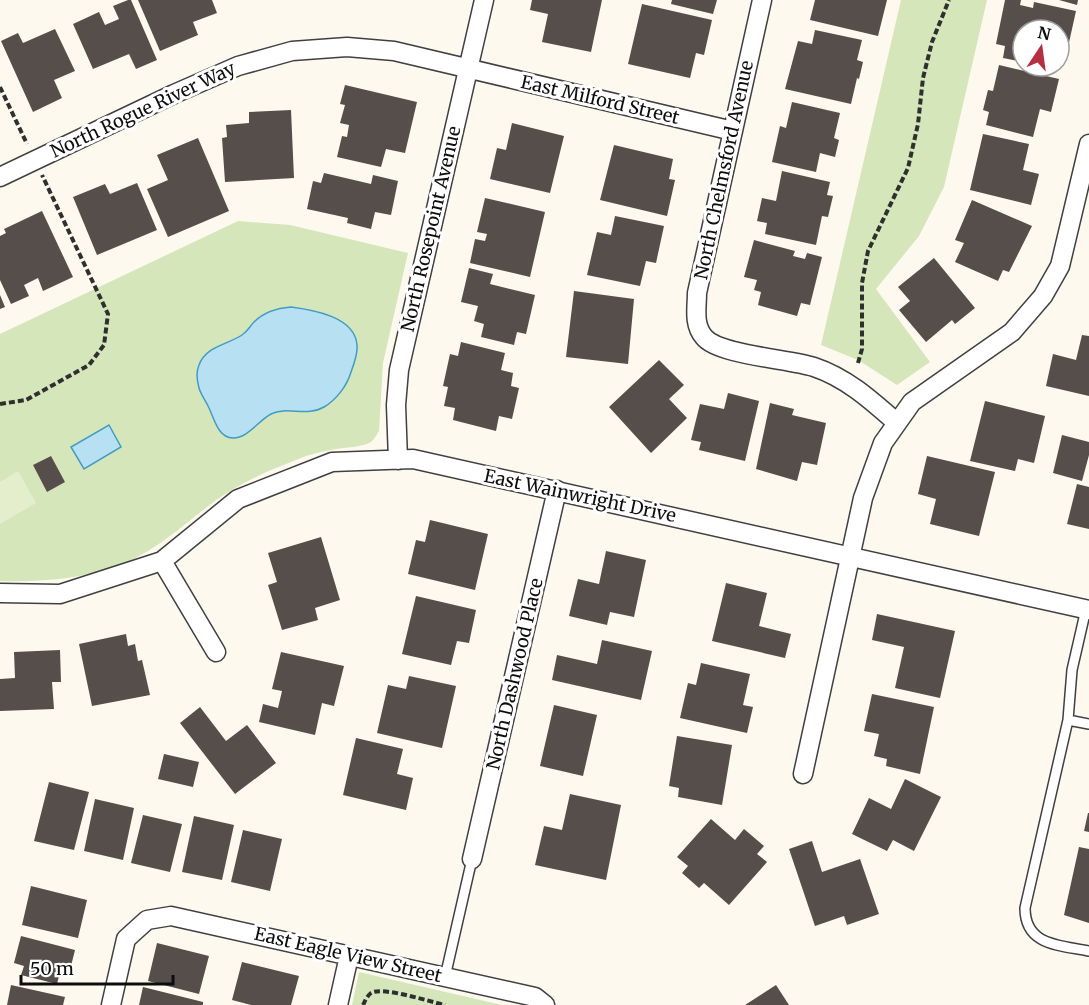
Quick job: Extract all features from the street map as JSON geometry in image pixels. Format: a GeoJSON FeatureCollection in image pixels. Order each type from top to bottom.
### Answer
{"type":"FeatureCollection","features":[{"type":"Feature","properties":{"kind":"street","name":"North Rosepoint Avenue"},"geometry":{"type":"LineString","coordinates":[[398,460],[396,405],[399,370],[484,0]]}},
{"type":"Feature","properties":{"kind":"street","name":"North Chelmsford Avenue"},"geometry":{"type":"LineString","coordinates":[[762,0],[697,293],[696,323],[705,339],[726,349],[814,367],[860,390],[897,423]]}},
{"type":"Feature","properties":{"kind":"street","name":"North Rogue River Way"},"geometry":{"type":"LineString","coordinates":[[0,177],[238,66],[292,51],[347,47],[394,51],[467,68]]}},
{"type":"Feature","properties":{"kind":"street","name":"East Milford Street"},"geometry":{"type":"LineString","coordinates":[[467,68],[733,131]]}},
{"type":"Feature","properties":{"kind":"street"},"geometry":{"type":"LineString","coordinates":[[803,774],[863,498],[883,443],[912,402],[1012,332],[1043,296],[1060,266],[1089,144]]}},
{"type":"Feature","properties":{"kind":"street","name":"East Wainwright Drive"},"geometry":{"type":"LineString","coordinates":[[0,593],[60,594],[162,561],[238,499],[332,462],[413,459],[1088,609]]}},
{"type":"Feature","properties":{"kind":"street","name":"North Dashwood Place"},"geometry":{"type":"LineString","coordinates":[[472,858],[557,490]]}},
{"type":"Feature","properties":{"kind":"street"},"geometry":{"type":"LineString","coordinates":[[162,561],[216,652]]}},
{"type":"Feature","properties":{"kind":"street","name":"East Eagle View Street"},"geometry":{"type":"LineString","coordinates":[[111,1005],[126,939],[147,920],[171,916],[535,997],[545,1005]]}},
{"type":"Feature","properties":{"kind":"street"},"geometry":{"type":"LineString","coordinates":[[338,1005],[349,956]]}},
{"type":"Feature","properties":{"kind":"lane"},"geometry":{"type":"LineString","coordinates":[[1088,609],[1072,670],[1068,720],[1025,908],[1025,918],[1032,934],[1039,938],[1089,951]]}},
{"type":"Feature","properties":{"kind":"lane"},"geometry":{"type":"LineString","coordinates":[[1068,720],[1089,724]]}},
{"type":"Feature","properties":{"kind":"lane"},"geometry":{"type":"LineString","coordinates":[[445,977],[472,858]]}},
{"type":"Feature","properties":{"kind":"path"},"geometry":{"type":"LineString","coordinates":[[858,363],[862,349],[862,283],[868,251],[908,168],[918,124],[923,78],[932,42],[949,0]]}},
{"type":"Feature","properties":{"kind":"path"},"geometry":{"type":"LineString","coordinates":[[0,87],[30,149]]}},
{"type":"Feature","properties":{"kind":"path"},"geometry":{"type":"LineString","coordinates":[[0,404],[26,400],[89,365],[104,345],[108,314],[43,177]]}},
{"type":"Feature","properties":{"kind":"path"},"geometry":{"type":"LineString","coordinates":[[363,1005],[372,992],[384,991],[445,1005]]}},
{"type":"Feature","properties":{"kind":"green space"},"geometry":{"type":"Polygon","coordinates":[[[901,0],[987,0],[944,187],[919,236],[876,289],[930,362],[897,385],[858,360],[821,345],[901,0]]]}},
{"type":"Feature","properties":{"kind":"green space"},"geometry":{"type":"Polygon","coordinates":[[[238,221],[290,225],[408,253],[383,363],[379,431],[371,442],[309,455],[254,478],[215,501],[150,550],[125,563],[79,576],[32,581],[0,581],[0,334],[238,221]]]}},
{"type":"Feature","properties":{"kind":"green space"},"geometry":{"type":"Polygon","coordinates":[[[18,471],[36,503],[0,524],[0,482],[18,471]]]}},
{"type":"Feature","properties":{"kind":"green space"},"geometry":{"type":"Polygon","coordinates":[[[359,972],[502,1005],[352,1005],[359,972]]]}},
{"type":"Feature","properties":{"kind":"water"},"geometry":{"type":"Polygon","coordinates":[[[291,307],[311,310],[332,317],[341,321],[355,335],[356,355],[347,382],[337,397],[324,407],[311,411],[277,412],[266,417],[243,435],[233,438],[224,435],[217,427],[200,391],[197,371],[202,359],[212,350],[242,335],[254,322],[267,313],[291,307]]]}},
{"type":"Feature","properties":{"kind":"water"},"geometry":{"type":"Polygon","coordinates":[[[109,425],[121,447],[84,469],[71,447],[109,425]]]}},
{"type":"Feature","properties":{"kind":"building"},"geometry":{"type":"Polygon","coordinates":[[[131,0],[157,60],[136,69],[129,54],[93,69],[73,24],[99,12],[105,25],[119,19],[113,6],[131,0]]]}},
{"type":"Feature","properties":{"kind":"building"},"geometry":{"type":"Polygon","coordinates":[[[138,0],[212,0],[217,13],[193,22],[198,35],[160,51],[138,0]]]}},
{"type":"Feature","properties":{"kind":"building"},"geometry":{"type":"Polygon","coordinates":[[[532,0],[602,0],[591,52],[542,42],[548,14],[530,10],[532,0]]]}},
{"type":"Feature","properties":{"kind":"building"},"geometry":{"type":"Polygon","coordinates":[[[672,0],[717,0],[713,14],[671,4],[672,0]]]}},
{"type":"Feature","properties":{"kind":"building"},"geometry":{"type":"Polygon","coordinates":[[[815,0],[887,0],[878,36],[810,20],[815,0]]]}},
{"type":"Feature","properties":{"kind":"building"},"geometry":{"type":"Polygon","coordinates":[[[1005,0],[1021,0],[1020,5],[1033,8],[1034,2],[1076,11],[1071,34],[1071,18],[1011,18],[1011,60],[1003,58],[1005,46],[996,44],[1005,0]]]}},
{"type":"Feature","properties":{"kind":"building"},"geometry":{"type":"Polygon","coordinates":[[[1059,0],[1078,0],[1077,5],[1059,0]]]}},
{"type":"Feature","properties":{"kind":"building"},"geometry":{"type":"Polygon","coordinates":[[[642,4],[712,20],[704,55],[696,53],[690,78],[628,64],[642,4]]]}},
{"type":"Feature","properties":{"kind":"building"},"geometry":{"type":"Polygon","coordinates":[[[55,29],[75,71],[54,80],[62,98],[33,112],[1,41],[18,33],[23,43],[55,29]]]}},
{"type":"Feature","properties":{"kind":"building"},"geometry":{"type":"Polygon","coordinates":[[[815,30],[862,40],[857,60],[863,62],[851,104],[785,89],[798,41],[812,44],[815,30]]]}},
{"type":"Feature","properties":{"kind":"building"},"geometry":{"type":"Polygon","coordinates":[[[999,65],[1011,68],[1011,78],[1059,79],[1051,112],[1040,109],[1033,137],[986,125],[989,112],[983,110],[988,90],[993,91],[999,65]]]}},
{"type":"Feature","properties":{"kind":"building"},"geometry":{"type":"Polygon","coordinates":[[[345,85],[417,102],[405,153],[386,149],[381,167],[337,157],[342,136],[347,137],[349,125],[340,123],[345,105],[340,104],[345,85]]]}},
{"type":"Feature","properties":{"kind":"building"},"geometry":{"type":"Polygon","coordinates":[[[792,102],[840,113],[834,138],[839,140],[835,157],[820,153],[816,172],[772,162],[780,126],[786,128],[792,102]]]}},
{"type":"Feature","properties":{"kind":"building"},"geometry":{"type":"Polygon","coordinates":[[[291,110],[294,178],[225,182],[222,138],[227,137],[226,125],[249,123],[249,112],[291,110]]]}},
{"type":"Feature","properties":{"kind":"building"},"geometry":{"type":"Polygon","coordinates":[[[512,123],[564,136],[550,193],[490,179],[497,148],[506,150],[512,123]]]}},
{"type":"Feature","properties":{"kind":"building"},"geometry":{"type":"Polygon","coordinates":[[[983,134],[1029,144],[1023,170],[1039,174],[1031,205],[970,190],[983,134]]]}},
{"type":"Feature","properties":{"kind":"building"},"geometry":{"type":"Polygon","coordinates":[[[198,138],[229,211],[168,237],[147,189],[168,180],[157,155],[198,138]]]}},
{"type":"Feature","properties":{"kind":"building"},"geometry":{"type":"Polygon","coordinates":[[[614,145],[673,159],[669,179],[675,180],[667,216],[600,200],[614,145]]]}},
{"type":"Feature","properties":{"kind":"building"},"geometry":{"type":"Polygon","coordinates":[[[782,171],[830,182],[827,195],[833,196],[828,217],[822,216],[816,245],[765,234],[767,223],[757,221],[762,198],[776,201],[782,171]]]}},
{"type":"Feature","properties":{"kind":"building"},"geometry":{"type":"Polygon","coordinates":[[[324,173],[371,184],[373,175],[398,181],[391,215],[375,212],[371,229],[347,223],[348,218],[307,209],[313,181],[321,183],[324,173]]]}},
{"type":"Feature","properties":{"kind":"building"},"geometry":{"type":"Polygon","coordinates":[[[137,183],[157,230],[97,255],[73,197],[105,184],[110,194],[137,183]]]}},
{"type":"Feature","properties":{"kind":"building"},"geometry":{"type":"Polygon","coordinates":[[[485,198],[545,212],[530,277],[470,263],[475,239],[485,241],[487,234],[477,232],[485,198]]]}},
{"type":"Feature","properties":{"kind":"building"},"geometry":{"type":"Polygon","coordinates":[[[972,200],[1032,226],[1009,272],[1003,270],[998,281],[955,262],[964,243],[955,240],[972,200]]]}},
{"type":"Feature","properties":{"kind":"building"},"geometry":{"type":"Polygon","coordinates":[[[42,211],[73,277],[43,291],[38,278],[24,285],[29,296],[11,304],[0,280],[0,236],[6,233],[4,229],[42,211]]]}},
{"type":"Feature","properties":{"kind":"building"},"geometry":{"type":"Polygon","coordinates":[[[615,216],[664,226],[656,263],[646,261],[640,286],[587,275],[597,232],[611,235],[615,216]]]}},
{"type":"Feature","properties":{"kind":"building"},"geometry":{"type":"Polygon","coordinates":[[[754,240],[795,251],[793,256],[805,259],[807,253],[822,257],[810,305],[801,303],[797,316],[758,305],[761,292],[754,290],[757,280],[744,277],[754,240]]]}},
{"type":"Feature","properties":{"kind":"building"},"geometry":{"type":"Polygon","coordinates":[[[934,258],[975,308],[955,324],[952,320],[926,342],[899,310],[910,301],[898,287],[934,258]]]}},
{"type":"Feature","properties":{"kind":"building"},"geometry":{"type":"Polygon","coordinates":[[[469,268],[493,274],[490,284],[535,295],[526,334],[517,332],[514,345],[481,337],[484,324],[474,321],[478,306],[461,302],[469,268]]]}},
{"type":"Feature","properties":{"kind":"building"},"geometry":{"type":"Polygon","coordinates":[[[574,291],[634,299],[628,364],[566,357],[574,291]]]}},
{"type":"Feature","properties":{"kind":"building"},"geometry":{"type":"Polygon","coordinates":[[[0,295],[5,307],[0,309],[0,295]]]}},
{"type":"Feature","properties":{"kind":"building"},"geometry":{"type":"Polygon","coordinates":[[[1082,335],[1089,336],[1089,396],[1046,386],[1053,354],[1076,360],[1082,335]]]}},
{"type":"Feature","properties":{"kind":"building"},"geometry":{"type":"Polygon","coordinates":[[[461,342],[505,353],[501,370],[513,373],[511,386],[519,388],[512,419],[499,416],[496,431],[453,420],[455,408],[444,406],[448,387],[443,386],[450,354],[458,356],[461,342]]]}},
{"type":"Feature","properties":{"kind":"building"},"geometry":{"type":"Polygon","coordinates":[[[659,360],[684,385],[669,399],[687,418],[651,453],[609,407],[659,360]]]}},
{"type":"Feature","properties":{"kind":"building"},"geometry":{"type":"Polygon","coordinates":[[[728,393],[759,401],[745,461],[699,450],[701,442],[691,440],[700,404],[724,409],[728,393]]]}},
{"type":"Feature","properties":{"kind":"building"},"geometry":{"type":"Polygon","coordinates":[[[985,401],[1045,416],[1034,463],[1018,459],[1015,471],[970,461],[985,401]]]}},
{"type":"Feature","properties":{"kind":"building"},"geometry":{"type":"Polygon","coordinates":[[[770,403],[794,409],[792,415],[826,423],[817,465],[802,462],[797,481],[756,469],[770,403]]]}},
{"type":"Feature","properties":{"kind":"building"},"geometry":{"type":"Polygon","coordinates":[[[1062,435],[1089,442],[1089,455],[1082,481],[1053,473],[1062,435]]]}},
{"type":"Feature","properties":{"kind":"building"},"geometry":{"type":"Polygon","coordinates":[[[51,456],[65,482],[47,492],[33,465],[51,456]]]}},
{"type":"Feature","properties":{"kind":"building"},"geometry":{"type":"Polygon","coordinates":[[[927,456],[995,472],[979,536],[930,524],[936,499],[918,494],[927,456]]]}},
{"type":"Feature","properties":{"kind":"building"},"geometry":{"type":"Polygon","coordinates":[[[1077,484],[1089,487],[1089,529],[1067,524],[1077,484]]]}},
{"type":"Feature","properties":{"kind":"building"},"geometry":{"type":"Polygon","coordinates":[[[430,520],[488,534],[475,590],[408,574],[416,540],[425,542],[430,520]]]}},
{"type":"Feature","properties":{"kind":"building"},"geometry":{"type":"Polygon","coordinates":[[[321,537],[340,600],[315,608],[318,620],[282,630],[268,585],[277,582],[268,553],[321,537]]]}},
{"type":"Feature","properties":{"kind":"building"},"geometry":{"type":"Polygon","coordinates":[[[606,551],[646,560],[634,617],[610,612],[607,625],[569,616],[578,579],[599,584],[606,551]]]}},
{"type":"Feature","properties":{"kind":"building"},"geometry":{"type":"Polygon","coordinates":[[[726,583],[767,593],[759,626],[791,634],[785,658],[712,641],[726,583]]]}},
{"type":"Feature","properties":{"kind":"building"},"geometry":{"type":"Polygon","coordinates":[[[416,596],[476,610],[469,643],[457,641],[451,665],[402,654],[416,596]]]}},
{"type":"Feature","properties":{"kind":"building"},"geometry":{"type":"Polygon","coordinates":[[[877,614],[955,631],[940,698],[895,688],[904,647],[872,640],[877,614]]]}},
{"type":"Feature","properties":{"kind":"building"},"geometry":{"type":"Polygon","coordinates":[[[126,634],[128,646],[135,644],[138,661],[142,660],[150,695],[92,706],[79,644],[126,634]]]}},
{"type":"Feature","properties":{"kind":"building"},"geometry":{"type":"Polygon","coordinates":[[[602,640],[652,651],[641,700],[552,680],[557,655],[597,664],[602,640]]]}},
{"type":"Feature","properties":{"kind":"building"},"geometry":{"type":"Polygon","coordinates":[[[60,650],[61,682],[52,682],[54,709],[0,711],[0,679],[15,678],[14,652],[60,650]]]}},
{"type":"Feature","properties":{"kind":"building"},"geometry":{"type":"Polygon","coordinates":[[[281,652],[344,666],[334,706],[322,703],[315,735],[259,722],[263,704],[278,708],[282,691],[272,689],[281,652]]]}},
{"type":"Feature","properties":{"kind":"building"},"geometry":{"type":"Polygon","coordinates":[[[701,663],[750,674],[743,705],[753,707],[747,733],[680,718],[688,683],[696,685],[701,663]]]}},
{"type":"Feature","properties":{"kind":"building"},"geometry":{"type":"Polygon","coordinates":[[[409,676],[456,686],[442,748],[377,733],[388,685],[406,689],[409,676]]]}},
{"type":"Feature","properties":{"kind":"building"},"geometry":{"type":"Polygon","coordinates":[[[872,694],[934,707],[920,774],[886,766],[887,759],[874,756],[879,734],[864,731],[872,694]]]}},
{"type":"Feature","properties":{"kind":"building"},"geometry":{"type":"Polygon","coordinates":[[[554,705],[597,715],[583,776],[540,766],[554,705]]]}},
{"type":"Feature","properties":{"kind":"building"},"geometry":{"type":"Polygon","coordinates":[[[200,707],[226,741],[247,725],[276,763],[235,794],[180,723],[200,707]]]}},
{"type":"Feature","properties":{"kind":"building"},"geometry":{"type":"Polygon","coordinates":[[[677,736],[732,745],[722,805],[678,797],[679,788],[669,786],[677,736]]]}},
{"type":"Feature","properties":{"kind":"building"},"geometry":{"type":"Polygon","coordinates":[[[356,738],[403,749],[397,774],[413,778],[406,810],[343,795],[356,738]]]}},
{"type":"Feature","properties":{"kind":"building"},"geometry":{"type":"Polygon","coordinates":[[[164,754],[199,762],[193,787],[158,779],[164,754]]]}},
{"type":"Feature","properties":{"kind":"building"},"geometry":{"type":"Polygon","coordinates":[[[905,779],[941,797],[914,851],[893,840],[887,851],[852,834],[869,798],[891,809],[905,779]]]}},
{"type":"Feature","properties":{"kind":"building"},"geometry":{"type":"Polygon","coordinates":[[[49,782],[89,792],[74,850],[34,841],[49,782]]]}},
{"type":"Feature","properties":{"kind":"building"},"geometry":{"type":"Polygon","coordinates":[[[570,794],[621,805],[606,880],[535,865],[544,826],[562,830],[570,794]]]}},
{"type":"Feature","properties":{"kind":"building"},"geometry":{"type":"Polygon","coordinates":[[[95,799],[134,808],[123,860],[84,851],[95,799]]]}},
{"type":"Feature","properties":{"kind":"building"},"geometry":{"type":"Polygon","coordinates":[[[1089,813],[1089,832],[1084,831],[1089,813]]]}},
{"type":"Feature","properties":{"kind":"building"},"geometry":{"type":"Polygon","coordinates":[[[143,815],[182,824],[170,872],[131,863],[143,815]]]}},
{"type":"Feature","properties":{"kind":"building"},"geometry":{"type":"Polygon","coordinates":[[[194,816],[234,825],[222,880],[182,872],[194,816]]]}},
{"type":"Feature","properties":{"kind":"building"},"geometry":{"type":"Polygon","coordinates":[[[711,819],[735,840],[744,829],[764,846],[757,854],[767,862],[729,905],[704,883],[699,888],[682,873],[688,866],[677,857],[711,819]]]}},
{"type":"Feature","properties":{"kind":"building"},"geometry":{"type":"Polygon","coordinates":[[[243,830],[282,839],[270,891],[231,882],[243,830]]]}},
{"type":"Feature","properties":{"kind":"building"},"geometry":{"type":"Polygon","coordinates":[[[812,841],[822,872],[860,859],[879,914],[847,925],[844,916],[815,926],[789,849],[812,841]]]}},
{"type":"Feature","properties":{"kind":"building"},"geometry":{"type":"Polygon","coordinates":[[[1079,847],[1089,849],[1089,923],[1064,915],[1079,847]]]}},
{"type":"Feature","properties":{"kind":"building"},"geometry":{"type":"Polygon","coordinates":[[[31,886],[87,900],[78,938],[22,925],[31,886]]]}},
{"type":"Feature","properties":{"kind":"building"},"geometry":{"type":"Polygon","coordinates":[[[21,936],[75,950],[70,970],[61,968],[57,984],[21,975],[24,966],[14,963],[21,936]]]}},
{"type":"Feature","properties":{"kind":"building"},"geometry":{"type":"Polygon","coordinates":[[[157,943],[209,956],[199,994],[148,981],[157,943]]]}},
{"type":"Feature","properties":{"kind":"building"},"geometry":{"type":"Polygon","coordinates":[[[242,962],[299,976],[291,1005],[251,1005],[232,1000],[242,962]]]}},
{"type":"Feature","properties":{"kind":"building"},"geometry":{"type":"Polygon","coordinates":[[[11,985],[65,997],[63,1005],[7,1005],[11,985]]]}},
{"type":"Feature","properties":{"kind":"building"},"geometry":{"type":"Polygon","coordinates":[[[776,985],[789,1005],[745,1005],[776,985]]]}},
{"type":"Feature","properties":{"kind":"building"},"geometry":{"type":"Polygon","coordinates":[[[143,987],[203,1002],[203,1005],[139,1005],[143,987]]]}}]}
